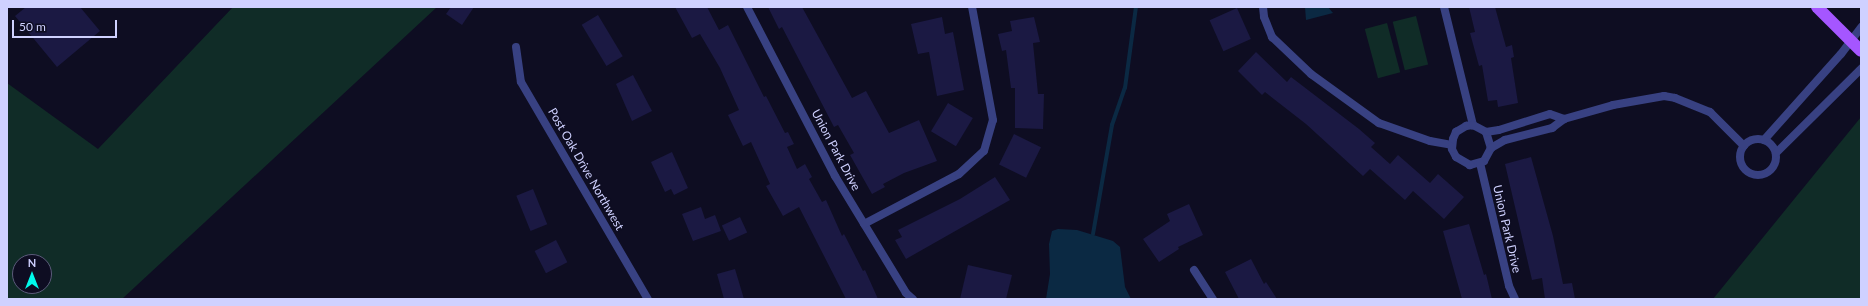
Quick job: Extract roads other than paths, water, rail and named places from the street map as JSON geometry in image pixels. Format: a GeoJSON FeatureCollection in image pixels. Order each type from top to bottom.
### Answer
{"type":"FeatureCollection","features":[{"type":"Feature","properties":{"kind":"main road"},"geometry":{"type":"LineString","coordinates":[[1817,7],[1861,51]]}},
{"type":"Feature","properties":{"kind":"street","name":"Union Park Drive"},"geometry":{"type":"LineString","coordinates":[[747,7],[835,176],[906,293],[913,299]]}},
{"type":"Feature","properties":{"kind":"street"},"geometry":{"type":"LineString","coordinates":[[864,224],[959,174],[984,151],[993,120],[972,7]]}},
{"type":"Feature","properties":{"kind":"street"},"geometry":{"type":"LineString","coordinates":[[1263,7],[1264,17],[1272,37],[1311,74],[1379,123],[1430,141],[1452,145]]}},
{"type":"Feature","properties":{"kind":"street"},"geometry":{"type":"LineString","coordinates":[[1444,7],[1473,126]]}},
{"type":"Feature","properties":{"kind":"street"},"geometry":{"type":"LineString","coordinates":[[1764,140],[1861,27]]}},
{"type":"Feature","properties":{"kind":"street","name":"Post Oak Drive Northwest"},"geometry":{"type":"LineString","coordinates":[[516,47],[521,82],[648,299]]}},
{"type":"Feature","properties":{"kind":"street"},"geometry":{"type":"LineString","coordinates":[[1776,153],[1771,145],[1764,140],[1757,139],[1744,146],[1740,158],[1742,166],[1752,174],[1765,174],[1772,169],[1776,153],[1861,69]]}},
{"type":"Feature","properties":{"kind":"street"},"geometry":{"type":"LineString","coordinates":[[1491,148],[1505,140],[1552,128],[1564,119],[1613,105],[1664,96],[1675,98],[1710,112],[1744,146]]}},
{"type":"Feature","properties":{"kind":"street"},"geometry":{"type":"LineString","coordinates":[[1486,132],[1491,148],[1489,155],[1480,163],[1470,165],[1461,162],[1456,157],[1452,145],[1456,132],[1466,126],[1473,126],[1486,132],[1500,130],[1550,114],[1564,119]]}},
{"type":"Feature","properties":{"kind":"street","name":"Union Park Drive"},"geometry":{"type":"LineString","coordinates":[[1480,163],[1509,286],[1515,299]]}},
{"type":"Feature","properties":{"kind":"street"},"geometry":{"type":"LineString","coordinates":[[1194,270],[1213,299]]}},
{"type":"Feature","properties":{"kind":"water"},"geometry":{"type":"Polygon","coordinates":[[[1305,7],[1328,7],[1333,13],[1306,20],[1305,7]]]}},
{"type":"Feature","properties":{"kind":"water"},"geometry":{"type":"Polygon","coordinates":[[[1058,229],[1077,230],[1113,241],[1120,247],[1125,287],[1131,299],[1046,299],[1050,274],[1049,244],[1052,231],[1058,229]]]}},
{"type":"Feature","properties":{"kind":"waterway"},"geometry":{"type":"LineString","coordinates":[[1093,234],[1112,125],[1125,88],[1136,7]]}}]}
